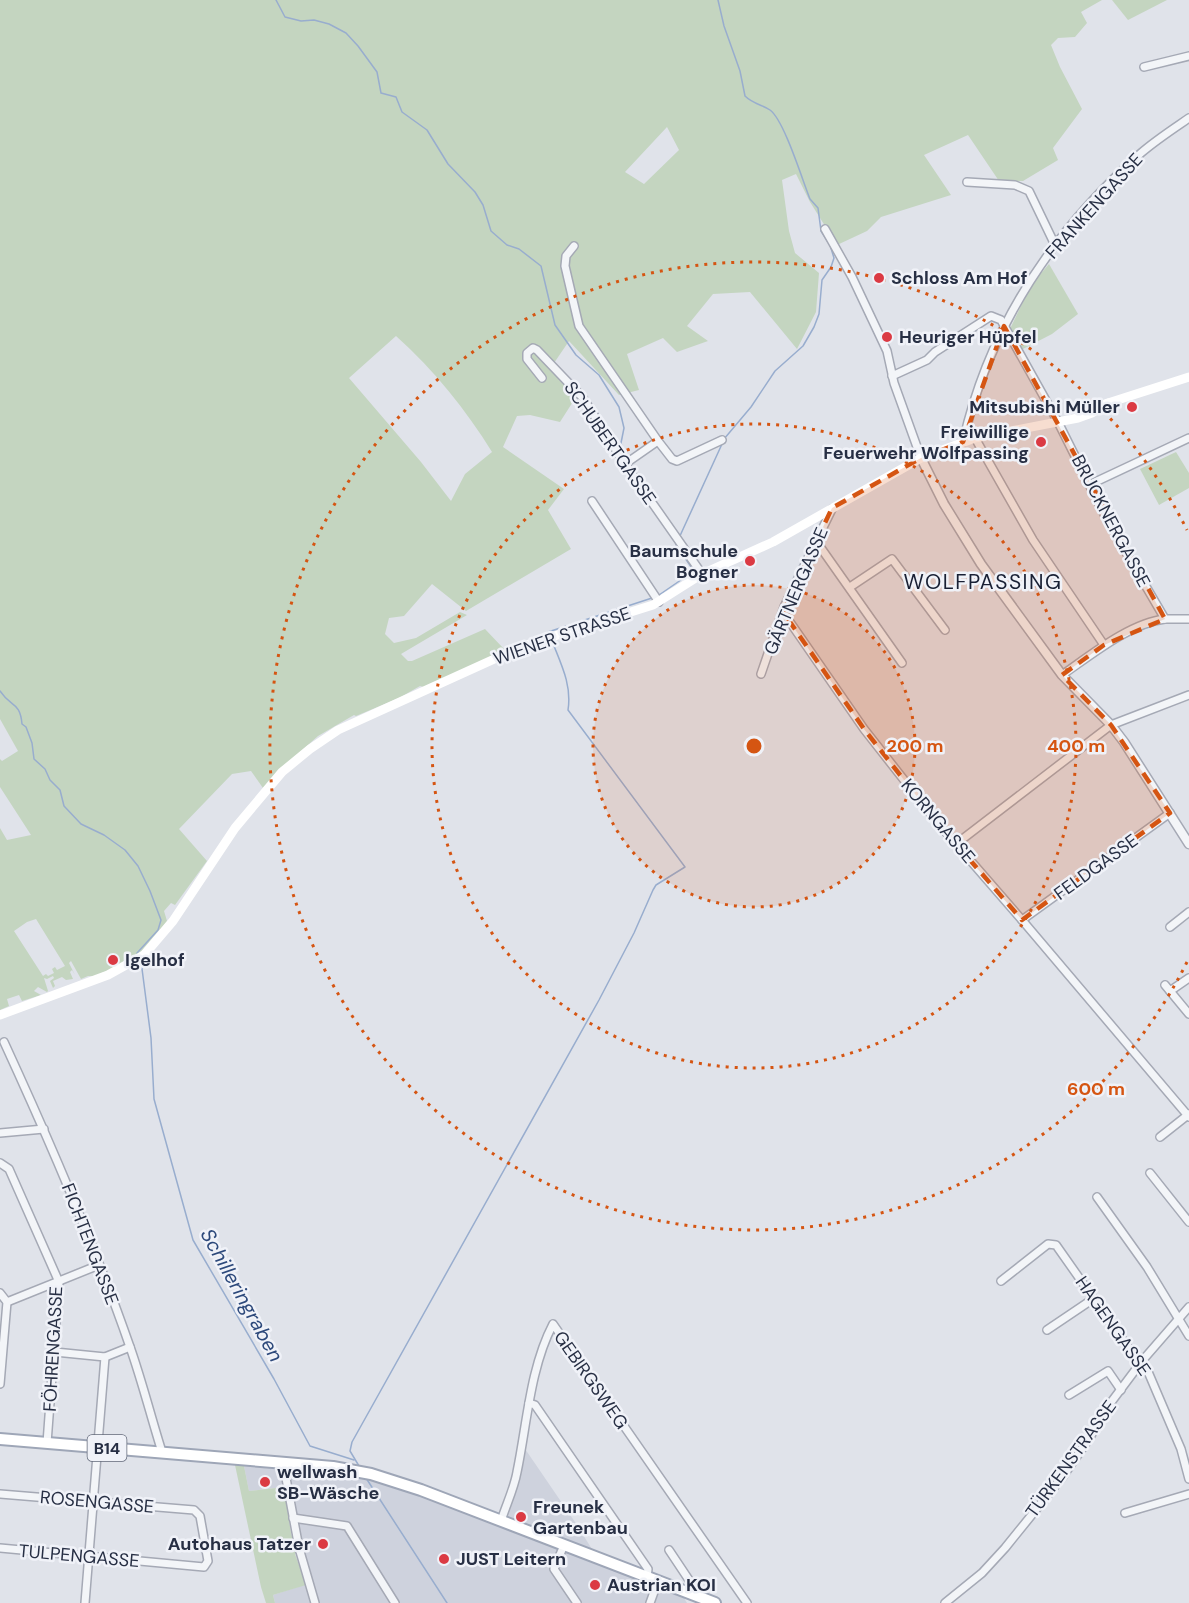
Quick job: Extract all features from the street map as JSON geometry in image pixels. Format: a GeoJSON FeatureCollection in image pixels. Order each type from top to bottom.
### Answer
{"type":"FeatureCollection","features":[{"type":"Feature","properties":{"kind":"main road","name":"WIENER STRASSE"},"geometry":{"type":"LineString","coordinates":[[0,1015],[108,975],[144,955],[173,921],[235,828],[282,772],[319,742],[350,723],[417,696],[510,651],[657,598],[702,574],[774,542],[921,458],[975,438],[1058,422],[1078,412],[1189,377]]}},
{"type":"Feature","properties":{"kind":"main road","name":"B14"},"geometry":{"type":"LineString","coordinates":[[0,1439],[351,1469],[421,1490],[715,1603]]}},
{"type":"Feature","properties":{"kind":"street"},"geometry":{"type":"LineString","coordinates":[[1144,67],[1189,56]]}},
{"type":"Feature","properties":{"kind":"street","name":"FRANKENGASSE"},"geometry":{"type":"LineString","coordinates":[[963,442],[970,411],[1004,326],[1032,276],[1055,245],[1097,197],[1142,153],[1189,118]]}},
{"type":"Feature","properties":{"kind":"street"},"geometry":{"type":"LineString","coordinates":[[967,182],[1015,185],[1029,191],[1055,245]]}},
{"type":"Feature","properties":{"kind":"street"},"geometry":{"type":"LineString","coordinates":[[825,229],[845,264],[887,351],[892,376],[921,458],[944,504],[981,564],[1062,675],[1124,742],[1189,843]]}},
{"type":"Feature","properties":{"kind":"street"},"geometry":{"type":"LineString","coordinates":[[574,246],[566,256],[564,266],[579,326],[658,441],[672,459],[677,461],[722,440]]}},
{"type":"Feature","properties":{"kind":"street"},"geometry":{"type":"LineString","coordinates":[[892,376],[927,360],[935,352],[991,316],[1001,320],[1004,326]]}},
{"type":"Feature","properties":{"kind":"street","name":"BRUCKNERGASSE"},"geometry":{"type":"LineString","coordinates":[[1004,326],[1091,484],[1106,518],[1165,619]]}},
{"type":"Feature","properties":{"kind":"street","name":"SCHUBERTGASSE"},"geometry":{"type":"LineString","coordinates":[[542,378],[527,359],[527,353],[533,348],[583,398],[702,574]]}},
{"type":"Feature","properties":{"kind":"street"},"geometry":{"type":"LineString","coordinates":[[975,438],[1034,540],[1104,645]]}},
{"type":"Feature","properties":{"kind":"street"},"geometry":{"type":"LineString","coordinates":[[1091,484],[1189,438]]}},
{"type":"Feature","properties":{"kind":"street"},"geometry":{"type":"LineString","coordinates":[[627,463],[658,441]]}},
{"type":"Feature","properties":{"kind":"street"},"geometry":{"type":"LineString","coordinates":[[592,501],[657,598]]}},
{"type":"Feature","properties":{"kind":"street","name":"GÄRTNERGASSE"},"geometry":{"type":"LineString","coordinates":[[761,674],[783,612],[832,508]]}},
{"type":"Feature","properties":{"kind":"street"},"geometry":{"type":"LineString","coordinates":[[816,541],[902,663]]}},
{"type":"Feature","properties":{"kind":"street"},"geometry":{"type":"LineString","coordinates":[[850,587],[892,560],[945,630]]}},
{"type":"Feature","properties":{"kind":"street","name":"KORNGASSE"},"geometry":{"type":"LineString","coordinates":[[783,612],[864,729],[919,800],[1189,1115]]}},
{"type":"Feature","properties":{"kind":"street"},"geometry":{"type":"LineString","coordinates":[[1062,675],[1104,645],[1143,626],[1165,619],[1189,619]]}},
{"type":"Feature","properties":{"kind":"street"},"geometry":{"type":"LineString","coordinates":[[956,844],[1111,726],[1189,695]]}},
{"type":"Feature","properties":{"kind":"street","name":"FELDGASSE"},"geometry":{"type":"LineString","coordinates":[[1022,920],[1170,813]]}},
{"type":"Feature","properties":{"kind":"street"},"geometry":{"type":"LineString","coordinates":[[1170,927],[1189,912]]}},
{"type":"Feature","properties":{"kind":"street"},"geometry":{"type":"LineString","coordinates":[[1189,978],[1168,988],[1189,1014]]}},
{"type":"Feature","properties":{"kind":"street","name":"FICHTENGASSE"},"geometry":{"type":"LineString","coordinates":[[4,1042],[44,1129],[99,1265],[130,1347],[162,1452]]}},
{"type":"Feature","properties":{"kind":"street"},"geometry":{"type":"LineString","coordinates":[[1160,1137],[1189,1115]]}},
{"type":"Feature","properties":{"kind":"street"},"geometry":{"type":"LineString","coordinates":[[0,1133],[44,1129]]}},
{"type":"Feature","properties":{"kind":"street","name":"FÖHRENGASSE"},"geometry":{"type":"LineString","coordinates":[[2,1166],[9,1169],[59,1282],[46,1443]]}},
{"type":"Feature","properties":{"kind":"street"},"geometry":{"type":"LineString","coordinates":[[1150,1173],[1189,1222]]}},
{"type":"Feature","properties":{"kind":"street"},"geometry":{"type":"LineString","coordinates":[[1097,1197],[1147,1267],[1189,1336]]}},
{"type":"Feature","properties":{"kind":"street","name":"HAGENGASSE"},"geometry":{"type":"LineString","coordinates":[[1001,1281],[1048,1244],[1056,1245],[1132,1353],[1146,1367],[1181,1449],[1189,1479]]}},
{"type":"Feature","properties":{"kind":"street"},"geometry":{"type":"LineString","coordinates":[[0,1384],[2,1299],[59,1282],[99,1265]]}},
{"type":"Feature","properties":{"kind":"street"},"geometry":{"type":"LineString","coordinates":[[1047,1330],[1094,1299]]}},
{"type":"Feature","properties":{"kind":"street","name":"TÜRKENSTRASSE"},"geometry":{"type":"LineString","coordinates":[[945,1603],[982,1573],[1005,1548],[1064,1475],[1109,1405],[1142,1361],[1189,1307]]}},
{"type":"Feature","properties":{"kind":"street","name":"GEBIRGSWEG"},"geometry":{"type":"LineString","coordinates":[[501,1521],[517,1475],[529,1403],[547,1337],[553,1324],[747,1603]]}},
{"type":"Feature","properties":{"kind":"street"},"geometry":{"type":"LineString","coordinates":[[55,1352],[105,1357],[130,1347]]}},
{"type":"Feature","properties":{"kind":"street"},"geometry":{"type":"LineString","coordinates":[[86,1603],[105,1357]]}},
{"type":"Feature","properties":{"kind":"street"},"geometry":{"type":"LineString","coordinates":[[1069,1395],[1108,1371],[1121,1390]]}},
{"type":"Feature","properties":{"kind":"street"},"geometry":{"type":"LineString","coordinates":[[529,1403],[535,1405],[648,1569],[653,1579],[650,1603]]}},
{"type":"Feature","properties":{"kind":"street"},"geometry":{"type":"LineString","coordinates":[[1181,1449],[1189,1445]]}},
{"type":"Feature","properties":{"kind":"street"},"geometry":{"type":"LineString","coordinates":[[283,1462],[299,1548],[315,1603]]}},
{"type":"Feature","properties":{"kind":"street","name":"ROSENGASSE"},"geometry":{"type":"LineString","coordinates":[[0,1494],[194,1510]]}},
{"type":"Feature","properties":{"kind":"street"},"geometry":{"type":"LineString","coordinates":[[1125,1513],[1189,1494]]}},
{"type":"Feature","properties":{"kind":"street","name":"TULPENGASSE"},"geometry":{"type":"LineString","coordinates":[[0,1548],[204,1567],[208,1561],[200,1516],[194,1510]]}},
{"type":"Feature","properties":{"kind":"street"},"geometry":{"type":"LineString","coordinates":[[293,1518],[347,1526],[395,1603]]}},
{"type":"Feature","properties":{"kind":"street"},"geometry":{"type":"LineString","coordinates":[[564,1545],[554,1569],[577,1603]]}},
{"type":"Feature","properties":{"kind":"street"},"geometry":{"type":"LineString","coordinates":[[669,1550],[691,1583],[690,1593]]}},
{"type":"Feature","properties":{"kind":"highlighted area"},"geometry":{"type":"Polygon","coordinates":[[[1004,326],[1165,619],[1104,645],[1062,675],[1111,725],[1170,813],[1022,920],[937,822],[864,729],[783,612],[832,508],[921,458],[963,442],[1004,326]]]}},
{"type":"Feature","properties":{"kind":"shaded area"},"geometry":{"type":"Polygon","coordinates":[[[521,1443],[595,1554],[501,1518],[515,1473],[521,1443]]]}},
{"type":"Feature","properties":{"kind":"shaded area"},"geometry":{"type":"Polygon","coordinates":[[[282,1465],[349,1473],[389,1483],[570,1550],[684,1598],[687,1603],[275,1603],[273,1595],[307,1584],[282,1465]]]}},
{"type":"Feature","properties":{"kind":"shaded area","name":"wellwash SB-Wäsche"},"geometry":{"type":"Polygon","coordinates":[[[244,1466],[275,1469],[279,1472],[284,1487],[249,1491],[244,1466]]]}},
{"type":"Feature","properties":{"kind":"green space"},"geometry":{"type":"Polygon","coordinates":[[[0,0],[1102,0],[1081,12],[1087,23],[1075,37],[1058,38],[1051,45],[1082,109],[1053,148],[1058,160],[1023,181],[999,181],[968,135],[924,155],[951,195],[881,217],[867,231],[837,245],[810,202],[796,174],[782,180],[789,231],[795,253],[819,273],[816,312],[797,349],[750,292],[713,294],[687,326],[708,341],[677,352],[663,338],[627,354],[639,390],[619,395],[569,341],[552,366],[576,397],[560,422],[530,415],[517,416],[503,447],[564,489],[548,510],[571,549],[466,611],[432,584],[404,616],[389,618],[385,634],[394,643],[416,638],[460,612],[467,615],[401,654],[408,661],[412,661],[485,629],[504,649],[427,688],[420,686],[399,698],[354,715],[318,736],[263,788],[251,771],[232,774],[179,829],[207,861],[175,905],[171,903],[164,911],[167,921],[146,948],[121,965],[81,979],[71,961],[69,963],[75,975],[72,970],[70,972],[73,979],[66,980],[62,977],[53,981],[55,986],[53,988],[50,981],[54,978],[53,976],[44,978],[47,992],[38,987],[34,991],[41,995],[22,1001],[19,995],[7,999],[9,1006],[0,1010],[0,828],[7,840],[31,835],[0,787],[0,759],[2,761],[18,751],[0,719],[0,0]],[[667,127],[625,172],[644,184],[679,150],[667,127]],[[396,336],[349,378],[421,462],[451,501],[465,474],[492,452],[448,391],[396,336]],[[36,919],[14,931],[43,976],[54,973],[52,969],[55,967],[57,970],[65,966],[36,919]]]}},
{"type":"Feature","properties":{"kind":"green space"},"geometry":{"type":"Polygon","coordinates":[[[1112,0],[1167,0],[1128,20],[1112,0]]]}},
{"type":"Feature","properties":{"kind":"green space"},"geometry":{"type":"Polygon","coordinates":[[[1049,264],[1078,314],[1052,334],[1021,350],[1009,331],[1031,285],[1049,264]]]}},
{"type":"Feature","properties":{"kind":"green space"},"geometry":{"type":"Polygon","coordinates":[[[1176,452],[1189,473],[1189,488],[1159,505],[1140,469],[1176,452]]]}},
{"type":"Feature","properties":{"kind":"green space"},"geometry":{"type":"Polygon","coordinates":[[[235,1465],[244,1466],[249,1491],[284,1487],[295,1554],[306,1585],[273,1595],[275,1603],[266,1603],[261,1587],[235,1465]]]}},
{"type":"Feature","properties":{"kind":"waterway"},"geometry":{"type":"LineString","coordinates":[[276,0],[285,17],[301,21],[314,20],[329,24],[346,33],[377,72],[381,93],[396,97],[402,112],[427,130],[448,164],[475,192],[483,205],[491,231],[507,245],[519,249],[541,266],[555,325],[576,355],[599,375],[619,407],[624,428],[621,443],[625,458]]}},
{"type":"Feature","properties":{"kind":"waterway"},"geometry":{"type":"LineString","coordinates":[[718,0],[724,26],[740,71],[745,96],[770,110],[781,125],[810,199],[818,208],[821,231],[830,245],[834,258],[822,280],[819,314],[803,346],[775,371],[751,407],[724,439]]}},
{"type":"Feature","properties":{"kind":"waterway"},"geometry":{"type":"LineString","coordinates":[[679,538],[722,444]]}},
{"type":"Feature","properties":{"kind":"waterway"},"geometry":{"type":"LineString","coordinates":[[659,595],[694,571],[676,545],[677,542]]}},
{"type":"Feature","properties":{"kind":"waterway"},"geometry":{"type":"LineString","coordinates":[[549,634],[548,632],[652,598]]}},
{"type":"Feature","properties":{"kind":"waterway"},"geometry":{"type":"LineString","coordinates":[[359,1466],[350,1451],[352,1442],[599,1000],[634,933],[653,890],[656,885],[685,867],[568,710],[567,683],[552,641]]}},
{"type":"Feature","properties":{"kind":"waterway","name":"Schilleringraben"},"geometry":{"type":"LineString","coordinates":[[0,691],[17,708],[32,743],[34,759],[45,769],[50,780],[60,790],[64,806],[81,824],[104,835],[125,850],[138,866],[161,920],[158,930],[137,953]]}},
{"type":"Feature","properties":{"kind":"waterway","name":"Schilleringraben"},"geometry":{"type":"LineString","coordinates":[[141,961],[151,1038],[154,1099],[193,1240],[310,1446],[354,1460]]}},
{"type":"Feature","properties":{"kind":"waterway"},"geometry":{"type":"LineString","coordinates":[[366,1478],[447,1603]]}},
{"type":"Feature","properties":{"kind":"place","name":"Schloss Am Hof"},"geometry":{"type":"Point","coordinates":[879,278]}},
{"type":"Feature","properties":{"kind":"place","name":"Heuriger Hüpfel"},"geometry":{"type":"Point","coordinates":[887,337]}},
{"type":"Feature","properties":{"kind":"place","name":"Mitsubishi Müller"},"geometry":{"type":"Point","coordinates":[1132,407]}},
{"type":"Feature","properties":{"kind":"place","name":"Freiwillige Feuerwehr Wolfpassing"},"geometry":{"type":"Point","coordinates":[1041,442]}},
{"type":"Feature","properties":{"kind":"place","name":"Baumschule Bogner"},"geometry":{"type":"Point","coordinates":[750,561]}},
{"type":"Feature","properties":{"kind":"place","name":"Igelhof"},"geometry":{"type":"Point","coordinates":[113,960]}},
{"type":"Feature","properties":{"kind":"place","name":"wellwash SB-Wäsche"},"geometry":{"type":"Point","coordinates":[265,1482]}},
{"type":"Feature","properties":{"kind":"place","name":"Freunek Gartenbau"},"geometry":{"type":"Point","coordinates":[521,1517]}},
{"type":"Feature","properties":{"kind":"place","name":"Autohaus Tatzer"},"geometry":{"type":"Point","coordinates":[323,1544]}},
{"type":"Feature","properties":{"kind":"place","name":"JUST Leitern"},"geometry":{"type":"Point","coordinates":[444,1559]}},
{"type":"Feature","properties":{"kind":"place","name":"Austrian KOI"},"geometry":{"type":"Point","coordinates":[595,1585]}},
{"type":"Feature","properties":{"kind":"district","name":"WOLFPASSING"},"geometry":{"type":"Point","coordinates":[983,582]}}]}
